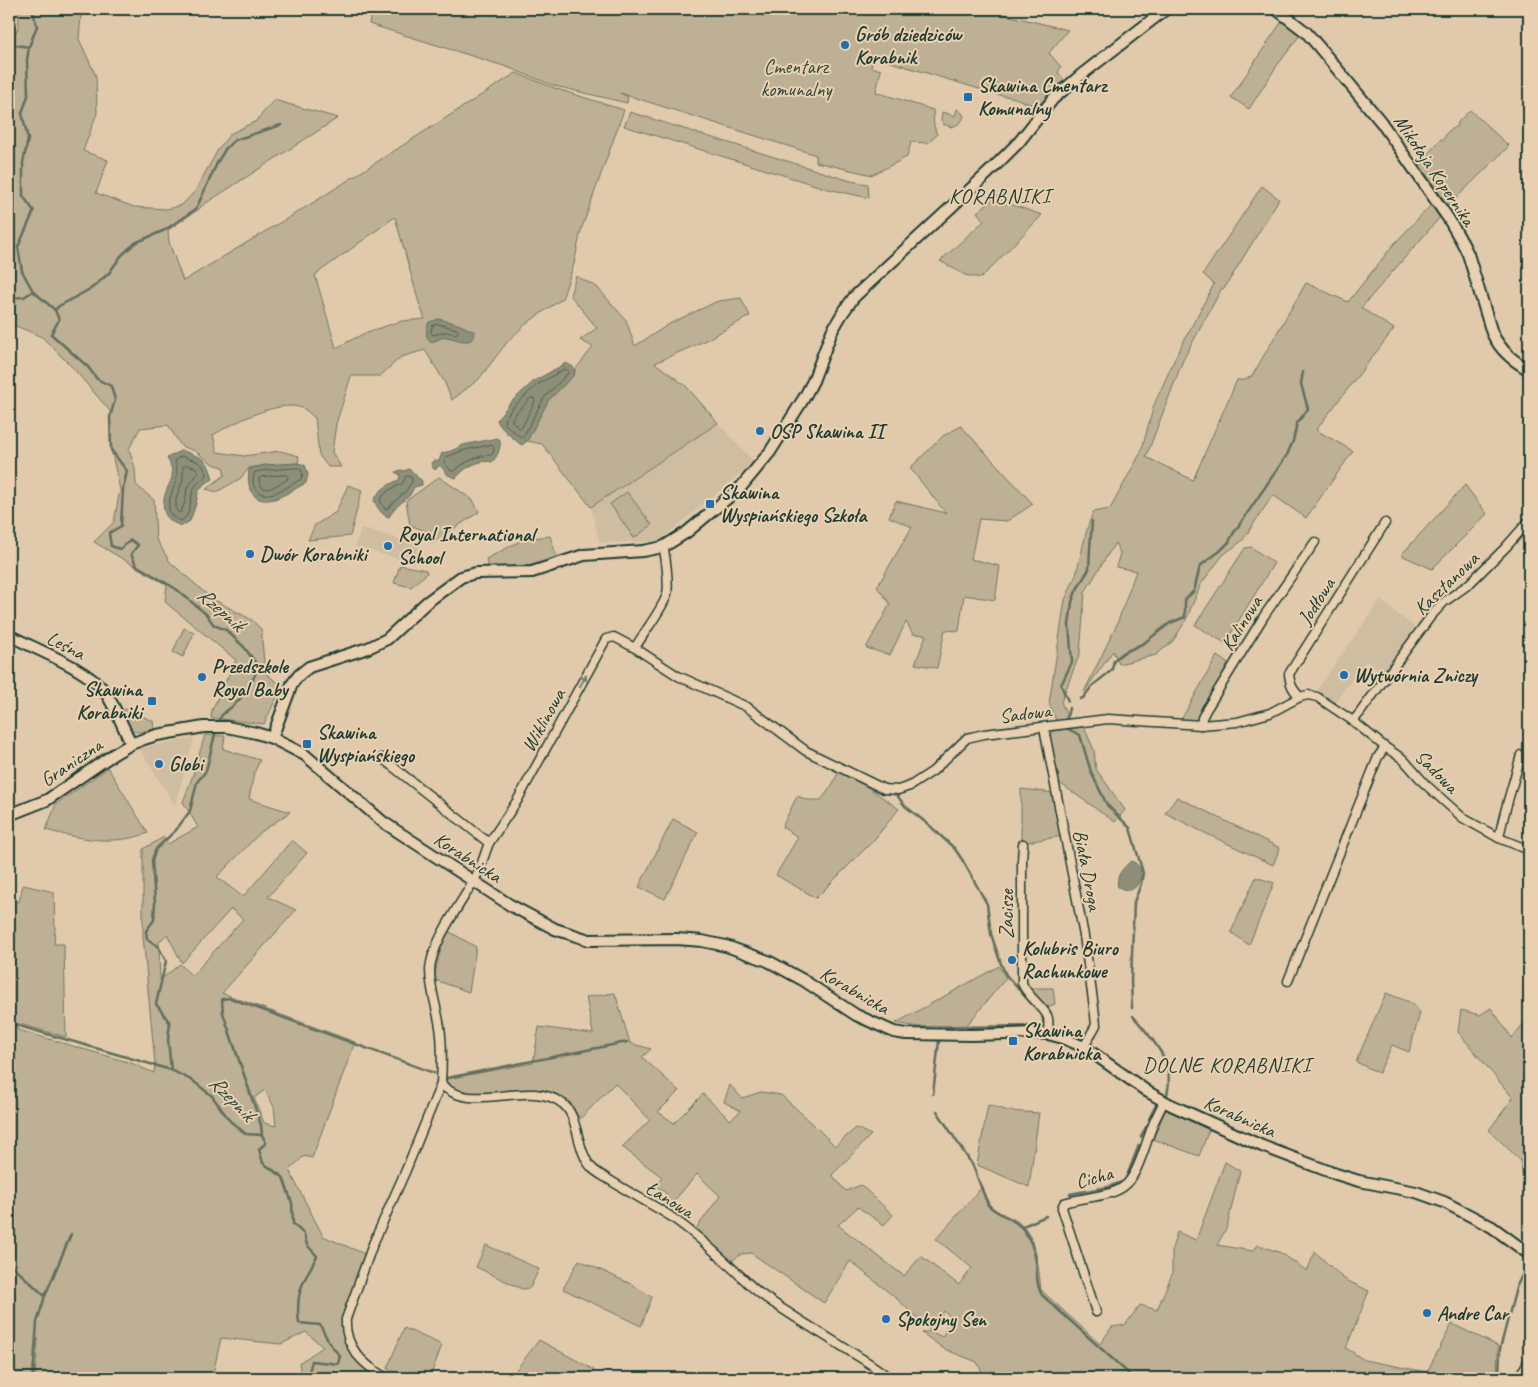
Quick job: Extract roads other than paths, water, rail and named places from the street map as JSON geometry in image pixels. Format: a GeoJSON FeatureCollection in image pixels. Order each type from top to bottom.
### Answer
{"type":"FeatureCollection","features":[{"type":"Feature","properties":{"kind":"street"},"geometry":{"type":"LineString","coordinates":[[272,738],[292,684],[299,675],[309,667],[368,648],[387,638],[427,602],[461,577],[476,573],[532,572],[584,555],[643,551],[663,547],[687,532],[726,501],[757,470],[779,439],[813,381],[832,331],[854,297],[1019,142],[1053,99],[1166,9]]}},
{"type":"Feature","properties":{"kind":"street","name":"Mikołaja Kopernika"},"geometry":{"type":"LineString","coordinates":[[1276,9],[1306,32],[1381,122],[1448,218],[1462,242],[1468,254],[1497,344],[1503,351],[1529,370]]}},
{"type":"Feature","properties":{"kind":"street","name":"Kasztanowa"},"geometry":{"type":"LineString","coordinates":[[1353,720],[1431,616],[1444,602],[1469,584],[1506,547],[1529,520]]}},
{"type":"Feature","properties":{"kind":"street","name":"Jodłowa"},"geometry":{"type":"LineString","coordinates":[[1300,697],[1292,689],[1289,682],[1289,674],[1385,524]]}},
{"type":"Feature","properties":{"kind":"street","name":"Kalinowa"},"geometry":{"type":"LineString","coordinates":[[1201,725],[1203,716],[1264,616],[1315,542]]}},
{"type":"Feature","properties":{"kind":"street"},"geometry":{"type":"LineString","coordinates":[[634,648],[659,610],[666,594],[666,558],[663,547]]}},
{"type":"Feature","properties":{"kind":"street","name":"Leśna"},"geometry":{"type":"LineString","coordinates":[[9,635],[70,666],[94,681],[110,701],[131,744]]}},
{"type":"Feature","properties":{"kind":"street","name":"Wiklinowa"},"geometry":{"type":"LineString","coordinates":[[474,880],[489,843],[517,801],[606,639],[614,637],[634,648]]}},
{"type":"Feature","properties":{"kind":"street","name":"Sadowa"},"geometry":{"type":"LineString","coordinates":[[634,648],[678,676],[747,707],[806,751],[884,789],[898,790],[910,786],[933,771],[967,738],[984,734],[1108,719],[1201,725],[1237,722],[1270,713],[1300,697],[1308,695],[1317,698],[1353,720],[1385,747],[1403,759],[1425,784],[1463,818],[1499,838],[1529,850]]}},
{"type":"Feature","properties":{"kind":"street","name":"Korabnicka"},"geometry":{"type":"LineString","coordinates":[[181,730],[227,727],[247,731],[272,738],[305,755],[383,822],[510,905],[555,929],[589,940],[677,939],[702,941],[726,946],[749,953],[785,969],[856,1015],[894,1032],[906,1034],[1048,1034],[1063,1038],[1084,1047],[1164,1101],[1262,1146],[1336,1174],[1416,1192],[1444,1202],[1492,1227],[1529,1254]]}},
{"type":"Feature","properties":{"kind":"street","name":"Biała Droga"},"geometry":{"type":"LineString","coordinates":[[1044,728],[1084,936],[1095,1015],[1096,1025],[1084,1047]]}},
{"type":"Feature","properties":{"kind":"street","name":"Graniczna"},"geometry":{"type":"LineString","coordinates":[[9,815],[47,800],[131,744],[157,735],[181,730]]}},
{"type":"Feature","properties":{"kind":"street"},"geometry":{"type":"LineString","coordinates":[[1288,981],[1378,757],[1385,747]]}},
{"type":"Feature","properties":{"kind":"street"},"geometry":{"type":"LineString","coordinates":[[1499,838],[1502,819],[1521,755]]}},
{"type":"Feature","properties":{"kind":"street"},"geometry":{"type":"LineString","coordinates":[[382,758],[489,843]]}},
{"type":"Feature","properties":{"kind":"street","name":"Zacisze"},"geometry":{"type":"LineString","coordinates":[[1023,844],[1022,983],[1030,997],[1045,1012],[1048,1019],[1048,1034]]}},
{"type":"Feature","properties":{"kind":"street"},"geometry":{"type":"LineString","coordinates":[[386,1378],[367,1366],[359,1358],[346,1329],[346,1319],[373,1244],[441,1084],[440,1027],[430,970],[432,958],[450,921],[474,880]]}},
{"type":"Feature","properties":{"kind":"street","name":"Łanowa"},"geometry":{"type":"LineString","coordinates":[[441,1084],[452,1093],[468,1097],[538,1093],[552,1097],[564,1104],[571,1113],[581,1150],[592,1168],[675,1220],[712,1249],[760,1294],[866,1361],[889,1378]]}},
{"type":"Feature","properties":{"kind":"street","name":"Cicha"},"geometry":{"type":"LineString","coordinates":[[1096,1312],[1062,1208],[1064,1203],[1073,1200],[1110,1193],[1125,1187],[1134,1175],[1164,1101]]}},
{"type":"Feature","properties":{"kind":"street"},"geometry":{"type":"LineString","coordinates":[[1518,1378],[1529,1361]]}},
{"type":"Feature","properties":{"kind":"water"},"geometry":{"type":"Polygon","coordinates":[[[439,319],[458,324],[475,332],[474,337],[471,340],[463,341],[445,337],[430,342],[426,332],[427,327],[429,322],[439,319]]]}},
{"type":"Feature","properties":{"kind":"water"},"geometry":{"type":"Polygon","coordinates":[[[566,363],[575,370],[574,375],[548,401],[527,441],[522,445],[520,444],[504,430],[497,420],[509,404],[534,381],[566,363]]]}},
{"type":"Feature","properties":{"kind":"water"},"geometry":{"type":"Polygon","coordinates":[[[497,438],[500,440],[499,449],[492,462],[487,461],[472,465],[456,478],[448,475],[440,465],[435,470],[432,467],[431,463],[439,461],[442,453],[463,445],[497,438]]]}},
{"type":"Feature","properties":{"kind":"water"},"geometry":{"type":"Polygon","coordinates":[[[182,450],[202,458],[208,465],[213,479],[204,484],[198,492],[190,521],[182,526],[169,519],[163,506],[172,477],[172,469],[167,458],[182,450]]]}},
{"type":"Feature","properties":{"kind":"water"},"geometry":{"type":"Polygon","coordinates":[[[298,463],[305,465],[308,474],[306,483],[283,496],[269,500],[262,500],[253,495],[248,480],[249,469],[266,465],[298,463]]]}},
{"type":"Feature","properties":{"kind":"water"},"geometry":{"type":"Polygon","coordinates":[[[409,469],[422,481],[422,485],[414,487],[410,495],[394,509],[389,517],[386,516],[374,500],[384,488],[399,480],[400,475],[395,472],[409,469]]]}},
{"type":"Feature","properties":{"kind":"water"},"geometry":{"type":"Polygon","coordinates":[[[1131,861],[1140,868],[1141,873],[1136,887],[1126,890],[1118,887],[1117,883],[1123,869],[1131,861]]]}},
{"type":"Feature","properties":{"kind":"waterway","name":"Rzepnik"},"geometry":{"type":"LineString","coordinates":[[32,9],[37,26],[29,47],[27,60],[28,96],[22,113],[28,139],[23,163],[23,196],[34,211],[18,247],[22,271],[33,291],[55,310],[59,320],[51,334],[88,367],[97,379],[111,386],[115,400],[110,417],[111,450],[127,471],[123,489],[121,526],[109,533],[111,546],[120,549],[131,540],[138,545],[131,554],[136,565],[176,589],[206,614],[214,625],[226,630],[244,647],[258,666],[248,689],[223,714],[217,725]]}},
{"type":"Feature","properties":{"kind":"waterway"},"geometry":{"type":"LineString","coordinates":[[9,44],[29,47]]}},
{"type":"Feature","properties":{"kind":"waterway"},"geometry":{"type":"LineString","coordinates":[[56,309],[92,288],[109,273],[121,256],[135,243],[165,230],[196,209],[218,161],[226,148],[235,140],[281,125]]}},
{"type":"Feature","properties":{"kind":"waterway"},"geometry":{"type":"LineString","coordinates":[[9,298],[24,297],[33,291]]}},
{"type":"Feature","properties":{"kind":"waterway"},"geometry":{"type":"LineString","coordinates":[[1080,699],[1083,698],[1092,686],[1112,670],[1114,660],[1123,653],[1144,643],[1170,623],[1185,617],[1185,599],[1194,591],[1200,566],[1229,542],[1287,455],[1293,441],[1297,423],[1308,409],[1301,384],[1303,372]]}},
{"type":"Feature","properties":{"kind":"waterway"},"geometry":{"type":"LineString","coordinates":[[1068,701],[1061,685],[1072,662],[1069,625],[1072,602],[1089,569],[1092,521]]}},
{"type":"Feature","properties":{"kind":"waterway"},"geometry":{"type":"LineString","coordinates":[[1066,722],[1069,708]]}},
{"type":"Feature","properties":{"kind":"waterway"},"geometry":{"type":"LineString","coordinates":[[1067,726],[1068,729],[1080,735],[1091,772],[1107,805],[1130,828],[1143,873],[1134,902],[1131,980],[1132,1008]]}},
{"type":"Feature","properties":{"kind":"waterway","name":"Rzepnik"},"geometry":{"type":"LineString","coordinates":[[216,730],[206,771],[197,782],[190,811],[176,830],[156,849],[152,860],[155,903],[154,920],[146,931],[147,939],[158,946],[166,961],[156,1004],[170,1023],[168,1039],[171,1070],[193,1081],[212,1096],[230,1121],[246,1134],[262,1135],[266,1143],[259,1149],[263,1163],[283,1177],[292,1203],[293,1224],[304,1234],[307,1245],[317,1256],[304,1280],[299,1295],[299,1323],[320,1325],[330,1344],[340,1356],[338,1364],[312,1361],[309,1372],[311,1378]]}},
{"type":"Feature","properties":{"kind":"waterway"},"geometry":{"type":"LineString","coordinates":[[896,794],[905,806],[955,849],[963,861],[987,904],[991,934],[1006,975],[1042,1014],[1044,1026],[939,1027],[939,1029]]}},
{"type":"Feature","properties":{"kind":"waterway"},"geometry":{"type":"LineString","coordinates":[[262,1135],[261,1125],[223,1013],[222,999],[230,998],[434,1073]]}},
{"type":"Feature","properties":{"kind":"waterway"},"geometry":{"type":"LineString","coordinates":[[1133,1016],[1154,1042],[1165,1062],[1169,1083],[1167,1095]]}},
{"type":"Feature","properties":{"kind":"waterway"},"geometry":{"type":"LineString","coordinates":[[9,1023],[171,1070]]}},
{"type":"Feature","properties":{"kind":"waterway"},"geometry":{"type":"LineString","coordinates":[[933,1094],[939,1041]]}},
{"type":"Feature","properties":{"kind":"waterway"},"geometry":{"type":"LineString","coordinates":[[444,1077],[447,1078],[627,1042]]}},
{"type":"Feature","properties":{"kind":"waterway"},"geometry":{"type":"LineString","coordinates":[[1149,1119],[1156,1105]]}},
{"type":"Feature","properties":{"kind":"waterway"},"geometry":{"type":"LineString","coordinates":[[937,1111],[973,1166],[988,1205],[1019,1225],[1028,1236],[1036,1261],[1038,1283],[1042,1295],[1128,1373],[1130,1378]]}},
{"type":"Feature","properties":{"kind":"waterway"},"geometry":{"type":"LineString","coordinates":[[1141,1137],[1146,1127]]}},
{"type":"Feature","properties":{"kind":"waterway"},"geometry":{"type":"LineString","coordinates":[[1070,1194],[1108,1187],[1125,1181],[1139,1145]]}},
{"type":"Feature","properties":{"kind":"waterway"},"geometry":{"type":"LineString","coordinates":[[1021,1227],[1046,1216]]}},
{"type":"Feature","properties":{"kind":"waterway"},"geometry":{"type":"LineString","coordinates":[[33,1378],[37,1322],[45,1296],[71,1234]]}},
{"type":"Feature","properties":{"kind":"waterway"},"geometry":{"type":"LineString","coordinates":[[1499,1378],[1500,1349],[1516,1288],[1528,1262]]}},
{"type":"Feature","properties":{"kind":"waterway"},"geometry":{"type":"LineString","coordinates":[[9,1263],[45,1296]]}},
{"type":"Feature","properties":{"kind":"place","name":"Grób dziedziców Korabnik"},"geometry":{"type":"Point","coordinates":[845,45]}},
{"type":"Feature","properties":{"kind":"place","name":"Skawina Cmentarz Komunalny"},"geometry":{"type":"Point","coordinates":[968,97]}},
{"type":"Feature","properties":{"kind":"place","name":"OSP Skawina II"},"geometry":{"type":"Point","coordinates":[760,431]}},
{"type":"Feature","properties":{"kind":"place","name":"Skawina Wyspiańskiego Szkoła"},"geometry":{"type":"Point","coordinates":[710,504]}},
{"type":"Feature","properties":{"kind":"place","name":"Royal International School"},"geometry":{"type":"Point","coordinates":[388,546]}},
{"type":"Feature","properties":{"kind":"place","name":"Dwór Korabniki"},"geometry":{"type":"Point","coordinates":[250,554]}},
{"type":"Feature","properties":{"kind":"place","name":"Wytwórnia Zniczy"},"geometry":{"type":"Point","coordinates":[1344,675]}},
{"type":"Feature","properties":{"kind":"place","name":"Przedszkole Royal Baby"},"geometry":{"type":"Point","coordinates":[202,677]}},
{"type":"Feature","properties":{"kind":"place","name":"Skawina Korabniki"},"geometry":{"type":"Point","coordinates":[152,701]}},
{"type":"Feature","properties":{"kind":"place","name":"Skawina Wyspiańskiego"},"geometry":{"type":"Point","coordinates":[307,744]}},
{"type":"Feature","properties":{"kind":"place","name":"Globi"},"geometry":{"type":"Point","coordinates":[159,764]}},
{"type":"Feature","properties":{"kind":"place","name":"Kolubris Biuro Rachunkowe"},"geometry":{"type":"Point","coordinates":[1012,960]}},
{"type":"Feature","properties":{"kind":"place","name":"Skawina Korabnicka"},"geometry":{"type":"Point","coordinates":[1013,1041]}},
{"type":"Feature","properties":{"kind":"place","name":"Andre Car"},"geometry":{"type":"Point","coordinates":[1427,1313]}},
{"type":"Feature","properties":{"kind":"place","name":"Spokojny Sen"},"geometry":{"type":"Point","coordinates":[886,1319]}},
{"type":"Feature","properties":{"kind":"district","name":"KORABNIKI"},"geometry":{"type":"Point","coordinates":[1000,196]}},
{"type":"Feature","properties":{"kind":"district","name":"DOLNE KORABNIKI"},"geometry":{"type":"Point","coordinates":[1227,1065]}},
{"type":"Feature","properties":{"kind":"park label","name":"Cmentarz komunalny"},"geometry":{"type":"Point","coordinates":[796,78]}}]}
